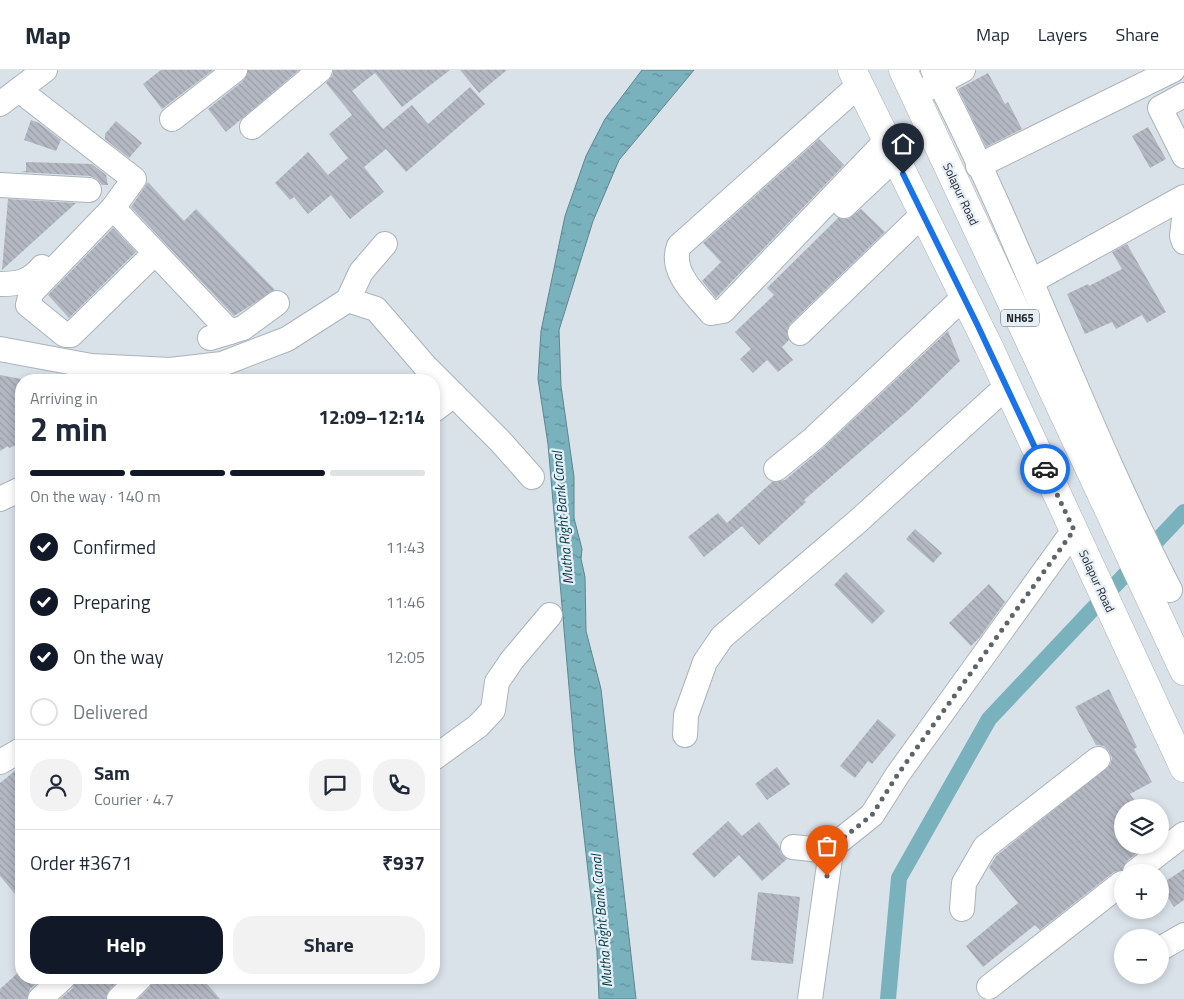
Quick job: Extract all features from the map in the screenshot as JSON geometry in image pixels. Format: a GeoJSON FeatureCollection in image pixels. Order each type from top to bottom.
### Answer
{"type":"FeatureCollection","features":[{"type":"Feature","properties":{"kind":"highway","name":"Solapur Road"},"geometry":{"type":"LineString","coordinates":[[903,70],[1130,531],[1163,587],[1184,671]]}},
{"type":"Feature","properties":{"kind":"highway","name":"Solapur Road"},"geometry":{"type":"LineString","coordinates":[[856,77],[964,297],[1184,768]]}},
{"type":"Feature","properties":{"kind":"street"},"geometry":{"type":"LineString","coordinates":[[45,70],[9,97],[134,179],[113,208],[31,293],[28,306],[65,335],[71,335],[155,253]]}},
{"type":"Feature","properties":{"kind":"street"},"geometry":{"type":"LineString","coordinates":[[172,119],[235,70]]}},
{"type":"Feature","properties":{"kind":"street"},"geometry":{"type":"LineString","coordinates":[[252,127],[320,70]]}},
{"type":"Feature","properties":{"kind":"street"},"geometry":{"type":"LineString","coordinates":[[915,96],[936,76],[963,70]]}},
{"type":"Feature","properties":{"kind":"street"},"geometry":{"type":"LineString","coordinates":[[978,166],[1174,70]]}},
{"type":"Feature","properties":{"kind":"street"},"geometry":{"type":"LineString","coordinates":[[936,76],[1032,282],[1130,531]]}},
{"type":"Feature","properties":{"kind":"street"},"geometry":{"type":"LineString","coordinates":[[856,77],[679,246],[677,252],[682,280],[711,313],[723,311],[891,149]]}},
{"type":"Feature","properties":{"kind":"street"},"geometry":{"type":"LineString","coordinates":[[1184,95],[1160,108],[1184,156]]}},
{"type":"Feature","properties":{"kind":"street"},"geometry":{"type":"LineString","coordinates":[[763,281],[891,149]]}},
{"type":"Feature","properties":{"kind":"street"},"geometry":{"type":"LineString","coordinates":[[0,185],[89,190]]}},
{"type":"Feature","properties":{"kind":"street"},"geometry":{"type":"LineString","coordinates":[[1032,282],[1184,197]]}},
{"type":"Feature","properties":{"kind":"street"},"geometry":{"type":"LineString","coordinates":[[113,208],[155,253],[220,335],[261,317],[278,303]]}},
{"type":"Feature","properties":{"kind":"street"},"geometry":{"type":"LineString","coordinates":[[800,333],[923,214]]}},
{"type":"Feature","properties":{"kind":"street"},"geometry":{"type":"LineString","coordinates":[[0,284],[21,284],[33,277],[83,219]]}},
{"type":"Feature","properties":{"kind":"street"},"geometry":{"type":"LineString","coordinates":[[1184,219],[1182,236],[1184,242]]}},
{"type":"Feature","properties":{"kind":"street"},"geometry":{"type":"LineString","coordinates":[[194,374],[287,339],[348,300],[361,272],[384,244]]}},
{"type":"Feature","properties":{"kind":"street"},"geometry":{"type":"LineString","coordinates":[[776,468],[813,439],[964,297]]}},
{"type":"Feature","properties":{"kind":"street"},"geometry":{"type":"LineString","coordinates":[[348,300],[376,309],[433,374]]}},
{"type":"Feature","properties":{"kind":"street"},"geometry":{"type":"LineString","coordinates":[[0,349],[91,366],[147,374]]}},
{"type":"Feature","properties":{"kind":"street"},"geometry":{"type":"LineString","coordinates":[[440,381],[532,477]]}},
{"type":"Feature","properties":{"kind":"street"},"geometry":{"type":"LineString","coordinates":[[685,736],[686,715],[705,662],[722,637],[857,522],[1006,386]]}},
{"type":"Feature","properties":{"kind":"street"},"geometry":{"type":"LineString","coordinates":[[440,406],[454,395]]}},
{"type":"Feature","properties":{"kind":"street"},"geometry":{"type":"LineString","coordinates":[[0,499],[15,492]]}},
{"type":"Feature","properties":{"kind":"street"},"geometry":{"type":"LineString","coordinates":[[810,999],[831,851],[837,843],[872,815],[898,774],[1074,530]]}},
{"type":"Feature","properties":{"kind":"street"},"geometry":{"type":"LineString","coordinates":[[440,754],[478,726],[493,710],[497,682],[512,660],[550,615]]}},
{"type":"Feature","properties":{"kind":"street"},"geometry":{"type":"LineString","coordinates":[[0,762],[15,753]]}},
{"type":"Feature","properties":{"kind":"street"},"geometry":{"type":"LineString","coordinates":[[962,909],[964,883],[985,847],[1098,759]]}},
{"type":"Feature","properties":{"kind":"street"},"geometry":{"type":"LineString","coordinates":[[1145,864],[1184,834]]}},
{"type":"Feature","properties":{"kind":"street"},"geometry":{"type":"LineString","coordinates":[[792,847],[831,851]]}},
{"type":"Feature","properties":{"kind":"street"},"geometry":{"type":"LineString","coordinates":[[989,987],[1114,889]]}},
{"type":"Feature","properties":{"kind":"street"},"geometry":{"type":"LineString","coordinates":[[1169,944],[1184,936]]}},
{"type":"Feature","properties":{"kind":"street"},"geometry":{"type":"LineString","coordinates":[[40,999],[56,984]]}},
{"type":"Feature","properties":{"kind":"street"},"geometry":{"type":"LineString","coordinates":[[119,999],[134,984]]}},
{"type":"Feature","properties":{"kind":"water","name":"Mutha Right Bank Canal"},"geometry":{"type":"Polygon","coordinates":[[[642,70],[694,70],[619,160],[593,221],[559,330],[561,386],[574,477],[574,518],[582,549],[581,559],[585,577],[586,631],[601,689],[636,999],[599,999],[597,951],[575,756],[548,444],[538,379],[541,331],[565,216],[586,156],[605,119],[642,70]]]}},
{"type":"Feature","properties":{"kind":"building"},"geometry":{"type":"Polygon","coordinates":[[[161,70],[213,70],[162,109],[143,84],[161,70]]]}},
{"type":"Feature","properties":{"kind":"building"},"geometry":{"type":"Polygon","coordinates":[[[248,70],[299,70],[226,132],[208,109],[243,81],[248,70]]]}},
{"type":"Feature","properties":{"kind":"building"},"geometry":{"type":"Polygon","coordinates":[[[333,70],[450,70],[402,107],[375,73],[352,91],[383,129],[412,105],[428,124],[470,87],[485,104],[406,172],[386,149],[364,167],[384,192],[350,219],[331,195],[308,214],[294,197],[290,200],[275,183],[308,152],[328,175],[348,158],[329,134],[352,115],[326,83],[333,75],[333,70]]]}},
{"type":"Feature","properties":{"kind":"building"},"geometry":{"type":"Polygon","coordinates":[[[460,70],[507,70],[479,93],[460,70]]]}},
{"type":"Feature","properties":{"kind":"building"},"geometry":{"type":"Polygon","coordinates":[[[988,73],[1005,104],[1008,102],[1022,129],[986,147],[958,89],[988,73]]]}},
{"type":"Feature","properties":{"kind":"building"},"geometry":{"type":"Polygon","coordinates":[[[31,120],[39,123],[61,140],[56,151],[24,140],[31,120]]]}},
{"type":"Feature","properties":{"kind":"building"},"geometry":{"type":"Polygon","coordinates":[[[116,121],[142,143],[129,158],[105,139],[105,134],[116,121]]]}},
{"type":"Feature","properties":{"kind":"building"},"geometry":{"type":"Polygon","coordinates":[[[1148,127],[1166,159],[1150,168],[1132,136],[1148,127]]]}},
{"type":"Feature","properties":{"kind":"building"},"geometry":{"type":"Polygon","coordinates":[[[819,139],[844,165],[716,298],[702,281],[721,262],[703,243],[819,139]]]}},
{"type":"Feature","properties":{"kind":"building"},"geometry":{"type":"Polygon","coordinates":[[[26,162],[92,164],[106,175],[108,185],[102,185],[97,179],[90,176],[20,172],[26,171],[26,162]]]}},
{"type":"Feature","properties":{"kind":"building"},"geometry":{"type":"Polygon","coordinates":[[[148,182],[184,221],[196,209],[275,290],[234,316],[131,207],[148,182]]]}},
{"type":"Feature","properties":{"kind":"building"},"geometry":{"type":"Polygon","coordinates":[[[8,199],[76,203],[2,270],[8,199]]]}},
{"type":"Feature","properties":{"kind":"building"},"geometry":{"type":"Polygon","coordinates":[[[861,209],[885,232],[790,324],[787,330],[789,340],[782,347],[793,360],[778,372],[767,360],[753,373],[740,359],[751,349],[735,332],[774,295],[767,288],[838,218],[848,219],[861,209]]]}},
{"type":"Feature","properties":{"kind":"building"},"geometry":{"type":"Polygon","coordinates":[[[113,228],[136,252],[69,318],[48,295],[113,228]]]}},
{"type":"Feature","properties":{"kind":"building"},"geometry":{"type":"Polygon","coordinates":[[[1127,244],[1166,312],[1147,323],[1142,315],[1116,329],[1112,322],[1085,334],[1067,294],[1088,284],[1089,286],[1122,269],[1112,252],[1127,244]]]}},
{"type":"Feature","properties":{"kind":"building"},"geometry":{"type":"Polygon","coordinates":[[[948,331],[960,361],[909,410],[804,500],[806,502],[759,545],[742,526],[704,557],[688,537],[718,513],[727,523],[772,482],[785,480],[822,449],[948,331]]]}},
{"type":"Feature","properties":{"kind":"building"},"geometry":{"type":"Polygon","coordinates":[[[0,375],[15,378],[15,446],[9,448],[8,446],[0,451],[0,375]]]}},
{"type":"Feature","properties":{"kind":"building"},"geometry":{"type":"Polygon","coordinates":[[[915,529],[942,553],[933,563],[906,539],[915,529]]]}},
{"type":"Feature","properties":{"kind":"building"},"geometry":{"type":"Polygon","coordinates":[[[846,572],[885,611],[872,624],[834,585],[846,572]]]}},
{"type":"Feature","properties":{"kind":"building"},"geometry":{"type":"Polygon","coordinates":[[[989,584],[1005,602],[980,637],[971,646],[949,623],[989,584]]]}},
{"type":"Feature","properties":{"kind":"building"},"geometry":{"type":"Polygon","coordinates":[[[1109,689],[1137,747],[1134,749],[1152,782],[1130,794],[1134,799],[1114,799],[1114,854],[1136,854],[1125,864],[1114,864],[1114,872],[1040,930],[1035,925],[983,967],[966,946],[1018,903],[989,868],[996,856],[1110,765],[1112,758],[1109,751],[1104,746],[1096,745],[1075,707],[1109,689]]]}},
{"type":"Feature","properties":{"kind":"building"},"geometry":{"type":"Polygon","coordinates":[[[878,719],[896,735],[872,764],[868,761],[855,778],[840,766],[878,719]]]}},
{"type":"Feature","properties":{"kind":"building"},"geometry":{"type":"Polygon","coordinates":[[[777,767],[790,784],[767,800],[755,784],[777,767]]]}},
{"type":"Feature","properties":{"kind":"building"},"geometry":{"type":"Polygon","coordinates":[[[15,771],[15,894],[0,876],[0,783],[15,771]]]}},
{"type":"Feature","properties":{"kind":"building"},"geometry":{"type":"Polygon","coordinates":[[[728,821],[742,836],[759,822],[787,859],[762,881],[739,855],[714,878],[692,854],[728,821]]]}},
{"type":"Feature","properties":{"kind":"building"},"geometry":{"type":"Polygon","coordinates":[[[1184,869],[1184,900],[1174,907],[1169,899],[1169,879],[1184,869]]]}},
{"type":"Feature","properties":{"kind":"building"},"geometry":{"type":"Polygon","coordinates":[[[758,892],[800,897],[793,964],[751,960],[758,892]]]}},
{"type":"Feature","properties":{"kind":"building"},"geometry":{"type":"Polygon","coordinates":[[[15,975],[15,984],[36,984],[30,989],[27,999],[0,999],[0,989],[15,975]]]}},
{"type":"Feature","properties":{"kind":"building"},"geometry":{"type":"Polygon","coordinates":[[[74,984],[115,984],[109,990],[106,999],[60,999],[73,988],[74,984]]]}},
{"type":"Feature","properties":{"kind":"building"},"geometry":{"type":"Polygon","coordinates":[[[151,984],[207,984],[220,999],[138,999],[151,984]]]}},
{"type":"Feature","properties":{"kind":"waterway"},"geometry":{"type":"LineString","coordinates":[[888,999],[899,878],[989,719],[1184,512]]}},
{"type":"Feature","properties":{"kind":"way so far"},"geometry":{"type":"LineString","coordinates":[[827,876],[831,851],[837,843],[872,815],[898,774],[922,744],[1074,530],[1045,469]]}},
{"type":"Feature","properties":{"kind":"route"},"geometry":{"type":"LineString","coordinates":[[903,174],[977,324],[1045,469]]}}]}
